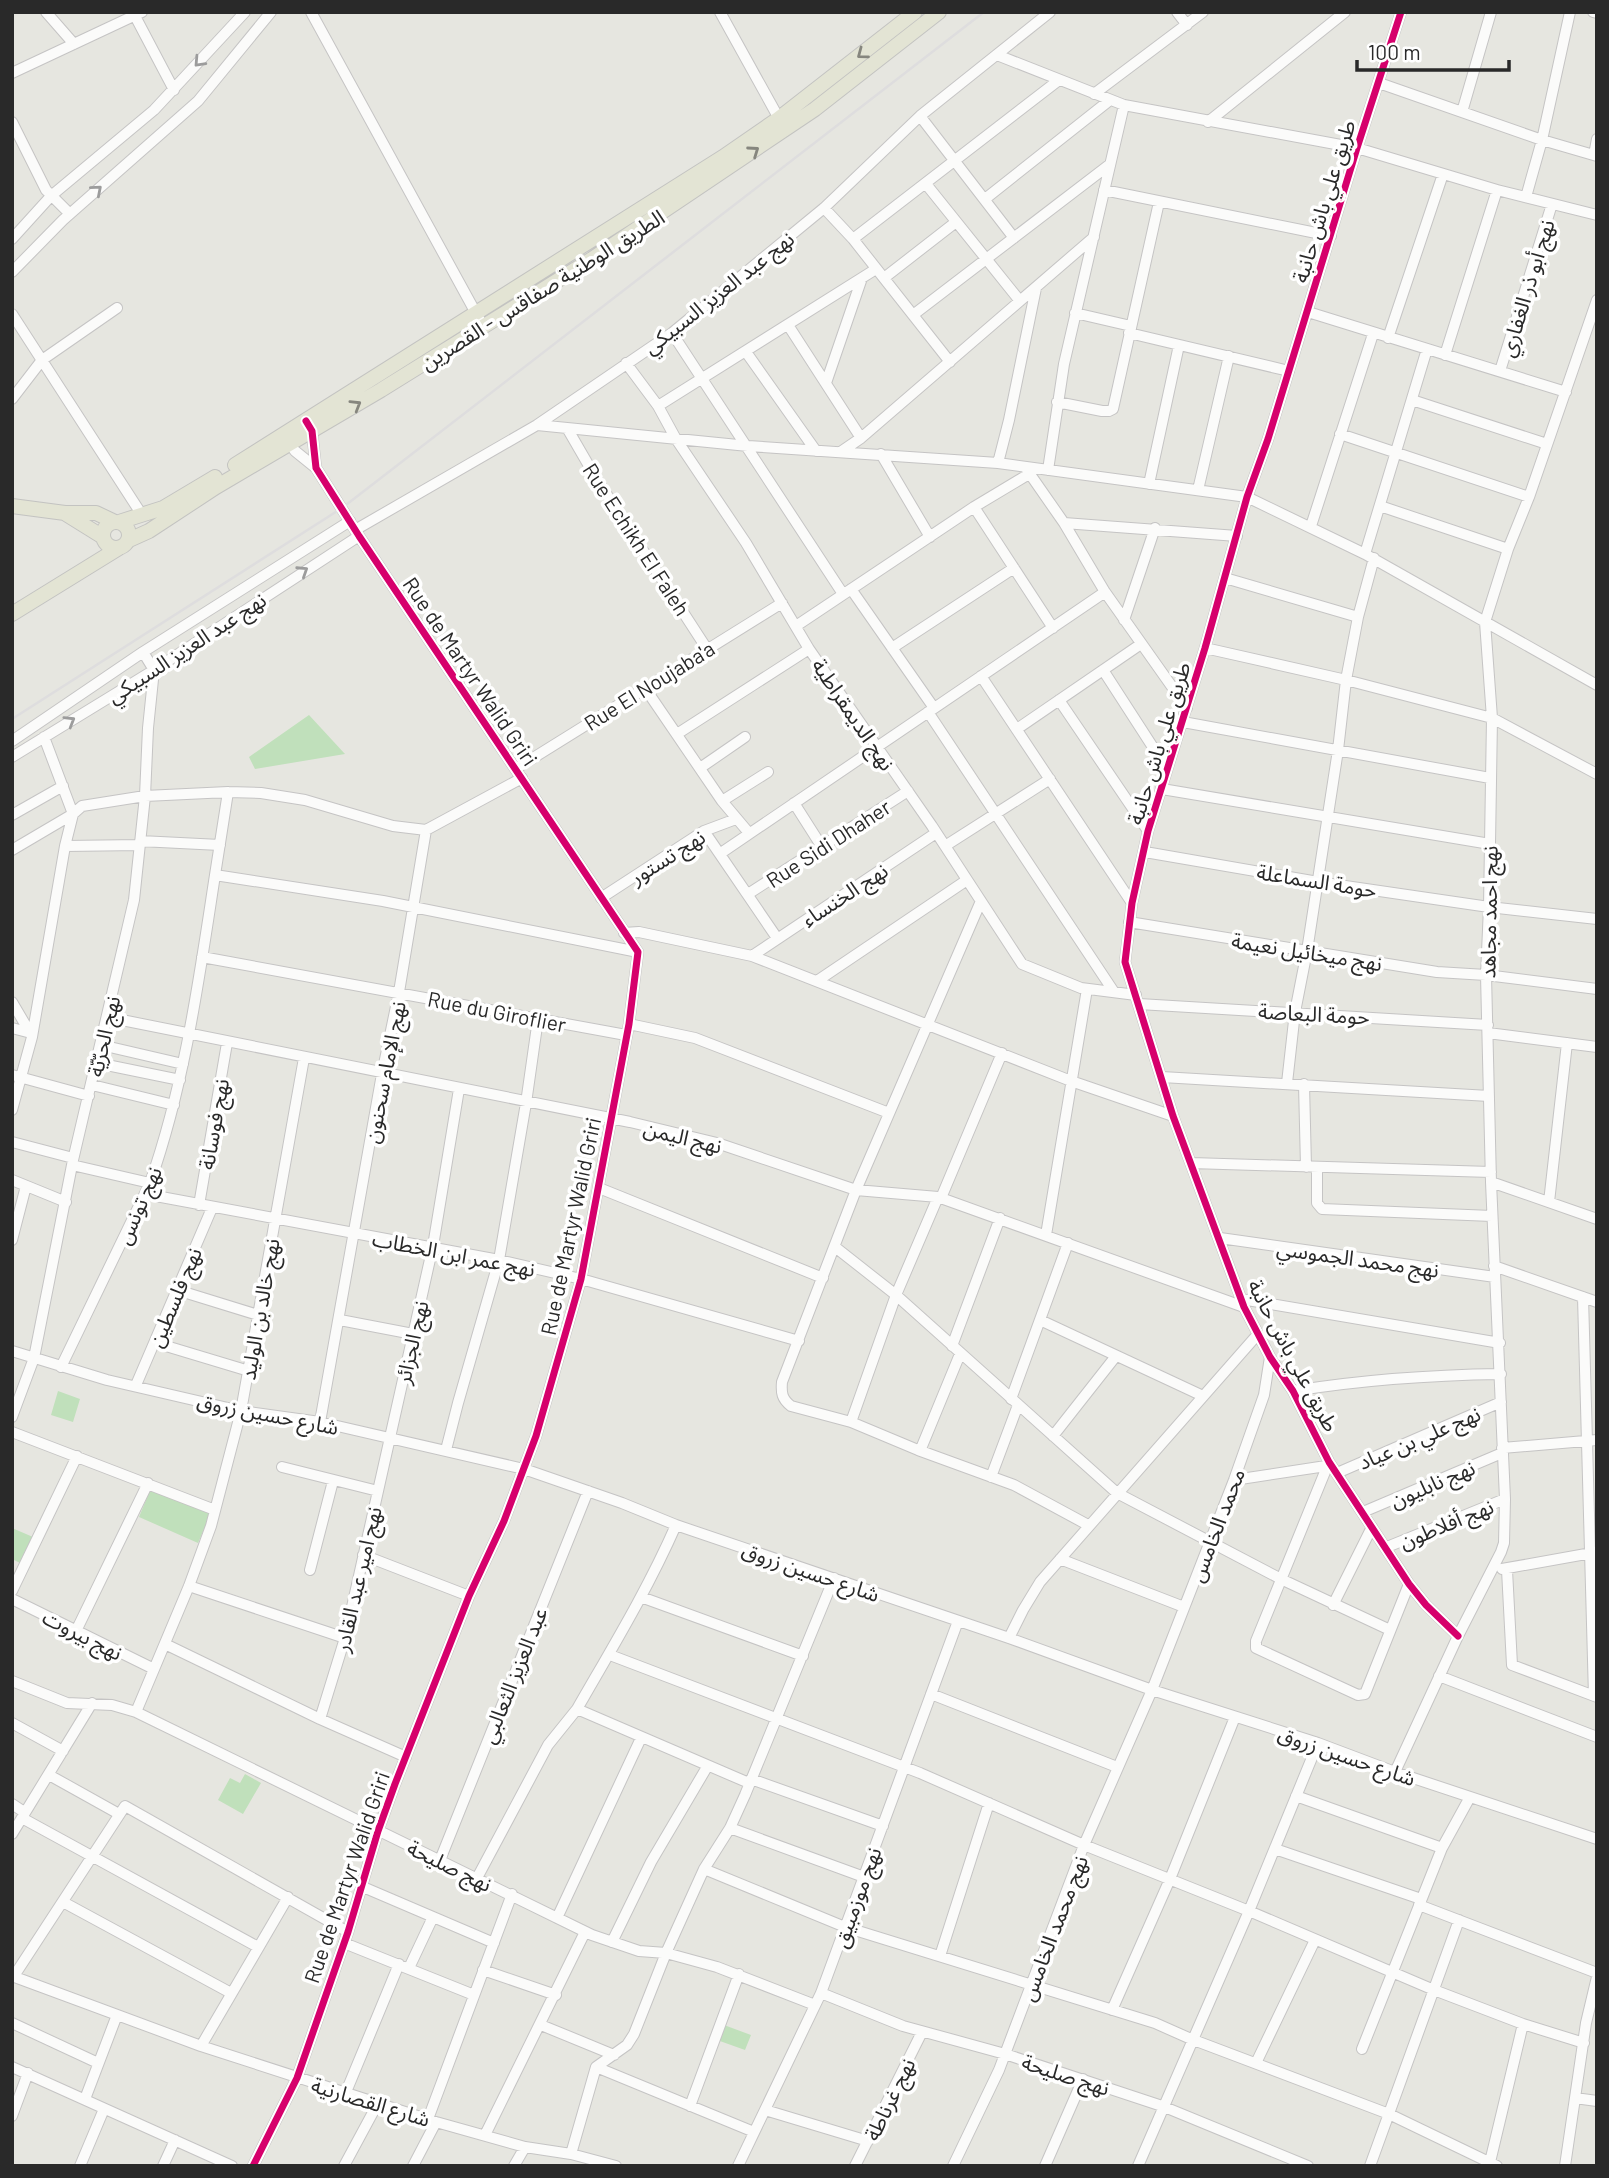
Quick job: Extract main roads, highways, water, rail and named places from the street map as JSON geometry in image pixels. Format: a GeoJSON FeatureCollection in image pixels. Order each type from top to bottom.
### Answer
{"type":"FeatureCollection","features":[{"type":"Feature","properties":{"kind":"main road","name":"الطريق الوطنية صفاقس - القصرين"},"geometry":{"type":"LineString","coordinates":[[782,124],[915,12]]}},
{"type":"Feature","properties":{"kind":"main road","name":"الطريق الوطنية صفاقس - القصرين"},"geometry":{"type":"LineString","coordinates":[[309,426],[476,312],[677,203],[727,162],[870,67],[939,12]]}},
{"type":"Feature","properties":{"kind":"main road","name":"الطريق الوطنية صفاقس - القصرين"},"geometry":{"type":"LineString","coordinates":[[12,614],[149,531],[309,426],[541,292],[670,190],[727,162]]}},
{"type":"Feature","properties":{"kind":"main road"},"geometry":{"type":"LineString","coordinates":[[670,190],[677,203]]}},
{"type":"Feature","properties":{"kind":"main road","name":"الطريق الوطنية صفاقس - القصرين"},"geometry":{"type":"LineString","coordinates":[[117,522],[163,508],[286,440]]}},
{"type":"Feature","properties":{"kind":"main road"},"geometry":{"type":"LineString","coordinates":[[12,506],[65,513],[96,513],[117,522],[129,531],[124,544],[110,547],[104,539],[65,513]]}},
{"type":"Feature","properties":{"kind":"main road"},"geometry":{"type":"LineString","coordinates":[[104,539],[107,525],[117,522]]}},
{"type":"Feature","properties":{"kind":"main road","name":"الطريق الوطنية صفاقس - القصرين"},"geometry":{"type":"LineString","coordinates":[[85,568],[99,553],[104,539]]}},
{"type":"Feature","properties":{"kind":"railway"},"geometry":{"type":"LineString","coordinates":[[12,719],[342,508],[984,12]]}}]}
